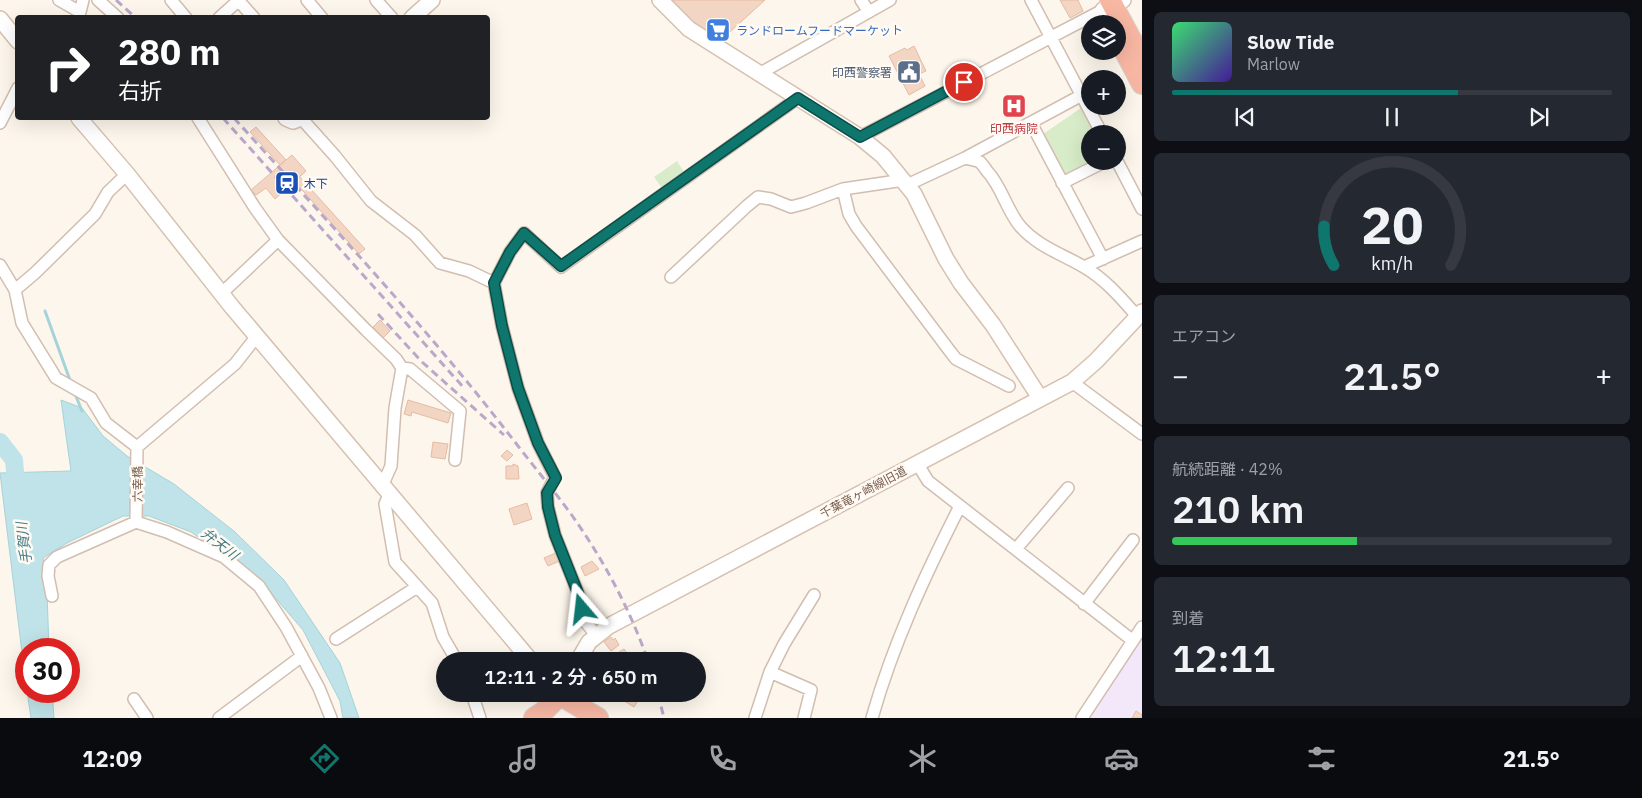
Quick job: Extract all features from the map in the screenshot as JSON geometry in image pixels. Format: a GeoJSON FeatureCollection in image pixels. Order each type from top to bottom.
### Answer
{"type":"FeatureCollection","features":[{"type":"Feature","properties":{"kind":"highway"},"geometry":{"type":"LineString","coordinates":[[1109,7],[1142,59]]}},
{"type":"Feature","properties":{"kind":"highway"},"geometry":{"type":"LineString","coordinates":[[1126,53],[1142,84]]}},
{"type":"Feature","properties":{"kind":"highway"},"geometry":{"type":"LineString","coordinates":[[534,718],[552,702]]}},
{"type":"Feature","properties":{"kind":"highway"},"geometry":{"type":"LineString","coordinates":[[573,702],[598,718]]}},
{"type":"Feature","properties":{"kind":"street"},"geometry":{"type":"LineString","coordinates":[[59,0],[80,12],[83,0]]}},
{"type":"Feature","properties":{"kind":"street"},"geometry":{"type":"LineString","coordinates":[[98,0],[115,15]]}},
{"type":"Feature","properties":{"kind":"street"},"geometry":{"type":"LineString","coordinates":[[171,0],[184,15]]}},
{"type":"Feature","properties":{"kind":"street"},"geometry":{"type":"LineString","coordinates":[[222,15],[239,0],[252,15]]}},
{"type":"Feature","properties":{"kind":"street"},"geometry":{"type":"LineString","coordinates":[[307,0],[320,15]]}},
{"type":"Feature","properties":{"kind":"street"},"geometry":{"type":"LineString","coordinates":[[376,0],[389,15]]}},
{"type":"Feature","properties":{"kind":"street"},"geometry":{"type":"LineString","coordinates":[[415,15],[432,0]]}},
{"type":"Feature","properties":{"kind":"street"},"geometry":{"type":"LineString","coordinates":[[660,0],[689,29],[860,137],[883,156],[914,194],[946,259],[961,283],[993,325],[1040,398]]}},
{"type":"Feature","properties":{"kind":"street"},"geometry":{"type":"LineString","coordinates":[[861,0],[869,12]]}},
{"type":"Feature","properties":{"kind":"street"},"geometry":{"type":"LineString","coordinates":[[759,74],[890,0]]}},
{"type":"Feature","properties":{"kind":"street"},"geometry":{"type":"LineString","coordinates":[[1031,0],[1081,94]]}},
{"type":"Feature","properties":{"kind":"street"},"geometry":{"type":"LineString","coordinates":[[860,137],[1109,7]]}},
{"type":"Feature","properties":{"kind":"street"},"geometry":{"type":"LineString","coordinates":[[0,19],[15,37]]}},
{"type":"Feature","properties":{"kind":"street"},"geometry":{"type":"LineString","coordinates":[[0,122],[15,94]]}},
{"type":"Feature","properties":{"kind":"street"},"geometry":{"type":"LineString","coordinates":[[671,277],[758,198],[771,199],[791,207],[843,189],[906,183],[965,158],[1081,97]]}},
{"type":"Feature","properties":{"kind":"street"},"geometry":{"type":"LineString","coordinates":[[596,635],[584,620],[580,598],[555,535],[548,507],[547,493],[556,478],[538,443],[518,388],[502,326],[494,283],[510,252],[524,233],[561,266],[798,98]]}},
{"type":"Feature","properties":{"kind":"street"},"geometry":{"type":"LineString","coordinates":[[81,120],[127,174],[257,336],[524,652]]}},
{"type":"Feature","properties":{"kind":"street"},"geometry":{"type":"LineString","coordinates":[[199,120],[278,240],[396,358],[402,368],[395,408],[391,466],[385,504],[395,562],[432,603],[443,637],[452,652]]}},
{"type":"Feature","properties":{"kind":"street"},"geometry":{"type":"LineString","coordinates":[[303,120],[371,201],[415,235],[440,263],[469,271],[494,283]]}},
{"type":"Feature","properties":{"kind":"street"},"geometry":{"type":"LineString","coordinates":[[1032,123],[1103,258]]}},
{"type":"Feature","properties":{"kind":"street"},"geometry":{"type":"LineString","coordinates":[[965,158],[979,162],[990,174],[997,183],[1009,209],[1020,226],[1033,238],[1053,252],[1084,267],[1112,287],[1140,314]]}},
{"type":"Feature","properties":{"kind":"street"},"geometry":{"type":"LineString","coordinates":[[1062,183],[1088,170]]}},
{"type":"Feature","properties":{"kind":"street"},"geometry":{"type":"LineString","coordinates":[[1122,170],[1142,209]]}},
{"type":"Feature","properties":{"kind":"street"},"geometry":{"type":"LineString","coordinates":[[15,290],[95,214],[108,192],[127,174]]}},
{"type":"Feature","properties":{"kind":"street"},"geometry":{"type":"LineString","coordinates":[[843,189],[850,214],[856,226],[949,350],[956,358],[1009,386]]}},
{"type":"Feature","properties":{"kind":"street"},"geometry":{"type":"LineString","coordinates":[[222,293],[278,240]]}},
{"type":"Feature","properties":{"kind":"street"},"geometry":{"type":"LineString","coordinates":[[1084,267],[1142,241]]}},
{"type":"Feature","properties":{"kind":"street"},"geometry":{"type":"LineString","coordinates":[[0,265],[15,290],[22,323],[56,378],[91,398],[106,423],[137,447],[235,364],[257,336]]}},
{"type":"Feature","properties":{"kind":"street","name":"千葉竜ヶ崎線旧道"},"geometry":{"type":"LineString","coordinates":[[583,652],[596,635],[636,611],[1072,382],[1096,361],[1140,314]]}},
{"type":"Feature","properties":{"kind":"street"},"geometry":{"type":"LineString","coordinates":[[402,368],[410,369],[460,411],[455,460]]}},
{"type":"Feature","properties":{"kind":"street"},"geometry":{"type":"LineString","coordinates":[[1072,382],[1142,434]]}},
{"type":"Feature","properties":{"kind":"street","name":"六幸橋"},"geometry":{"type":"LineString","coordinates":[[136,522],[137,447]]}},
{"type":"Feature","properties":{"kind":"street"},"geometry":{"type":"LineString","coordinates":[[917,463],[928,480],[1132,640]]}},
{"type":"Feature","properties":{"kind":"street"},"geometry":{"type":"LineString","coordinates":[[1016,549],[1068,488]]}},
{"type":"Feature","properties":{"kind":"street"},"geometry":{"type":"LineString","coordinates":[[872,718],[900,636],[930,564],[960,506]]}},
{"type":"Feature","properties":{"kind":"street"},"geometry":{"type":"LineString","coordinates":[[52,596],[48,565],[57,557],[136,522],[167,532],[224,557],[259,586],[286,627],[302,656],[319,688],[331,718]]}},
{"type":"Feature","properties":{"kind":"street"},"geometry":{"type":"LineString","coordinates":[[1084,604],[1134,540]]}},
{"type":"Feature","properties":{"kind":"street"},"geometry":{"type":"LineString","coordinates":[[336,639],[417,587]]}},
{"type":"Feature","properties":{"kind":"street"},"geometry":{"type":"LineString","coordinates":[[756,718],[770,672],[784,644],[814,595]]}},
{"type":"Feature","properties":{"kind":"street"},"geometry":{"type":"LineString","coordinates":[[1082,718],[1142,627]]}},
{"type":"Feature","properties":{"kind":"street"},"geometry":{"type":"LineString","coordinates":[[220,718],[302,656]]}},
{"type":"Feature","properties":{"kind":"street"},"geometry":{"type":"LineString","coordinates":[[770,672],[811,690],[804,718]]}},
{"type":"Feature","properties":{"kind":"street"},"geometry":{"type":"LineString","coordinates":[[134,699],[147,718]]}},
{"type":"Feature","properties":{"kind":"street"},"geometry":{"type":"LineString","coordinates":[[475,702],[480,718]]}},
{"type":"Feature","properties":{"kind":"shaded area"},"geometry":{"type":"Polygon","coordinates":[[[1142,635],[1142,718],[1087,718],[1142,635]]]}},
{"type":"Feature","properties":{"kind":"green space"},"geometry":{"type":"Polygon","coordinates":[[[1081,108],[1081,115],[1089,115],[1094,125],[1081,125],[1081,169],[1065,177],[1043,134],[1081,108]]]}},
{"type":"Feature","properties":{"kind":"green space"},"geometry":{"type":"Polygon","coordinates":[[[677,161],[686,175],[664,191],[654,177],[677,161]]]}},
{"type":"Feature","properties":{"kind":"water","name":"弁天川"},"geometry":{"type":"Polygon","coordinates":[[[61,400],[82,408],[103,436],[127,456],[174,484],[235,532],[284,580],[340,663],[359,718],[343,718],[340,701],[303,630],[260,580],[191,532],[149,516],[123,516],[67,543],[43,558],[47,593],[49,638],[20,638],[0,473],[71,471],[61,400]]]}},
{"type":"Feature","properties":{"kind":"water"},"geometry":{"type":"Polygon","coordinates":[[[29,703],[53,703],[54,718],[31,718],[29,703]]]}},
{"type":"Feature","properties":{"kind":"building","name":"ランドロームフードマーケット"},"geometry":{"type":"Polygon","coordinates":[[[672,0],[765,0],[720,41],[690,19],[672,0]]]}},
{"type":"Feature","properties":{"kind":"building"},"geometry":{"type":"Polygon","coordinates":[[[1060,0],[1078,0],[1083,11],[1070,18],[1060,0]]]}},
{"type":"Feature","properties":{"kind":"building"},"geometry":{"type":"Polygon","coordinates":[[[914,46],[926,71],[919,74],[925,86],[909,95],[889,56],[914,46]]]}},
{"type":"Feature","properties":{"kind":"building"},"geometry":{"type":"Polygon","coordinates":[[[256,127],[286,160],[280,165],[250,132],[256,127]]]}},
{"type":"Feature","properties":{"kind":"building"},"geometry":{"type":"Polygon","coordinates":[[[292,155],[306,171],[275,199],[266,188],[256,195],[251,190],[292,155]]]}},
{"type":"Feature","properties":{"kind":"building"},"geometry":{"type":"Polygon","coordinates":[[[300,177],[365,249],[359,254],[295,182],[300,177]]]}},
{"type":"Feature","properties":{"kind":"building"},"geometry":{"type":"Polygon","coordinates":[[[380,320],[390,331],[383,338],[373,327],[380,320]]]}},
{"type":"Feature","properties":{"kind":"building"},"geometry":{"type":"Polygon","coordinates":[[[408,400],[451,413],[448,423],[412,412],[411,416],[404,414],[408,400]]]}},
{"type":"Feature","properties":{"kind":"building"},"geometry":{"type":"Polygon","coordinates":[[[433,442],[448,444],[445,459],[431,457],[433,442]]]}},
{"type":"Feature","properties":{"kind":"building"},"geometry":{"type":"Polygon","coordinates":[[[507,450],[513,455],[507,461],[501,456],[507,450]]]}},
{"type":"Feature","properties":{"kind":"building"},"geometry":{"type":"Polygon","coordinates":[[[513,464],[518,466],[519,479],[506,479],[506,466],[513,466],[513,464]]]}},
{"type":"Feature","properties":{"kind":"building"},"geometry":{"type":"Polygon","coordinates":[[[527,503],[532,519],[514,525],[509,509],[527,503]]]}},
{"type":"Feature","properties":{"kind":"building"},"geometry":{"type":"Polygon","coordinates":[[[558,552],[562,560],[548,566],[544,558],[558,552]]]}},
{"type":"Feature","properties":{"kind":"building"},"geometry":{"type":"Polygon","coordinates":[[[592,561],[599,569],[585,576],[581,567],[592,561]]]}},
{"type":"Feature","properties":{"kind":"building"},"geometry":{"type":"Polygon","coordinates":[[[611,637],[613,640],[615,638],[619,645],[611,651],[604,642],[611,637]]]}},
{"type":"Feature","properties":{"kind":"building"},"geometry":{"type":"Polygon","coordinates":[[[626,702],[637,702],[634,707],[626,702]]]}},
{"type":"Feature","properties":{"kind":"building"},"geometry":{"type":"Polygon","coordinates":[[[1136,711],[1142,715],[1142,718],[1132,718],[1136,711]]]}},
{"type":"Feature","properties":{"kind":"waterway"},"geometry":{"type":"LineString","coordinates":[[45,311],[71,383]]}},
{"type":"Feature","properties":{"kind":"waterway"},"geometry":{"type":"LineString","coordinates":[[75,394],[82,411]]}},
{"type":"Feature","properties":{"kind":"waterway","name":"手賀川"},"geometry":{"type":"LineString","coordinates":[[0,442],[14,460],[17,494]]}},
{"type":"Feature","properties":{"kind":"railway"},"geometry":{"type":"LineString","coordinates":[[116,0],[133,15]]}},
{"type":"Feature","properties":{"kind":"railway"},"geometry":{"type":"LineString","coordinates":[[225,120],[464,388]]}},
{"type":"Feature","properties":{"kind":"railway"},"geometry":{"type":"LineString","coordinates":[[236,120],[415,320],[485,403],[565,505],[615,585],[645,652]]}},
{"type":"Feature","properties":{"kind":"railway"},"geometry":{"type":"LineString","coordinates":[[378,314],[422,362],[504,435]]}},
{"type":"Feature","properties":{"kind":"railway"},"geometry":{"type":"LineString","coordinates":[[660,702],[664,718]]}},
{"type":"Feature","properties":{"kind":"place","name":"ランドロームフードマーケット"},"geometry":{"type":"Point","coordinates":[718,30]}},
{"type":"Feature","properties":{"kind":"place","name":"印西警察署"},"geometry":{"type":"Point","coordinates":[909,72]}},
{"type":"Feature","properties":{"kind":"place","name":"印西病院"},"geometry":{"type":"Point","coordinates":[1014,106]}},
{"type":"Feature","properties":{"kind":"place","name":"木下"},"geometry":{"type":"Point","coordinates":[287,183]}},
{"type":"Feature","properties":{"kind":"route"},"geometry":{"type":"LineString","coordinates":[[582,609],[580,598],[555,535],[548,507],[547,493],[556,478],[538,443],[518,388],[498,307],[494,283],[510,252],[524,233],[561,266],[798,98],[860,137],[964,82]]}}]}
